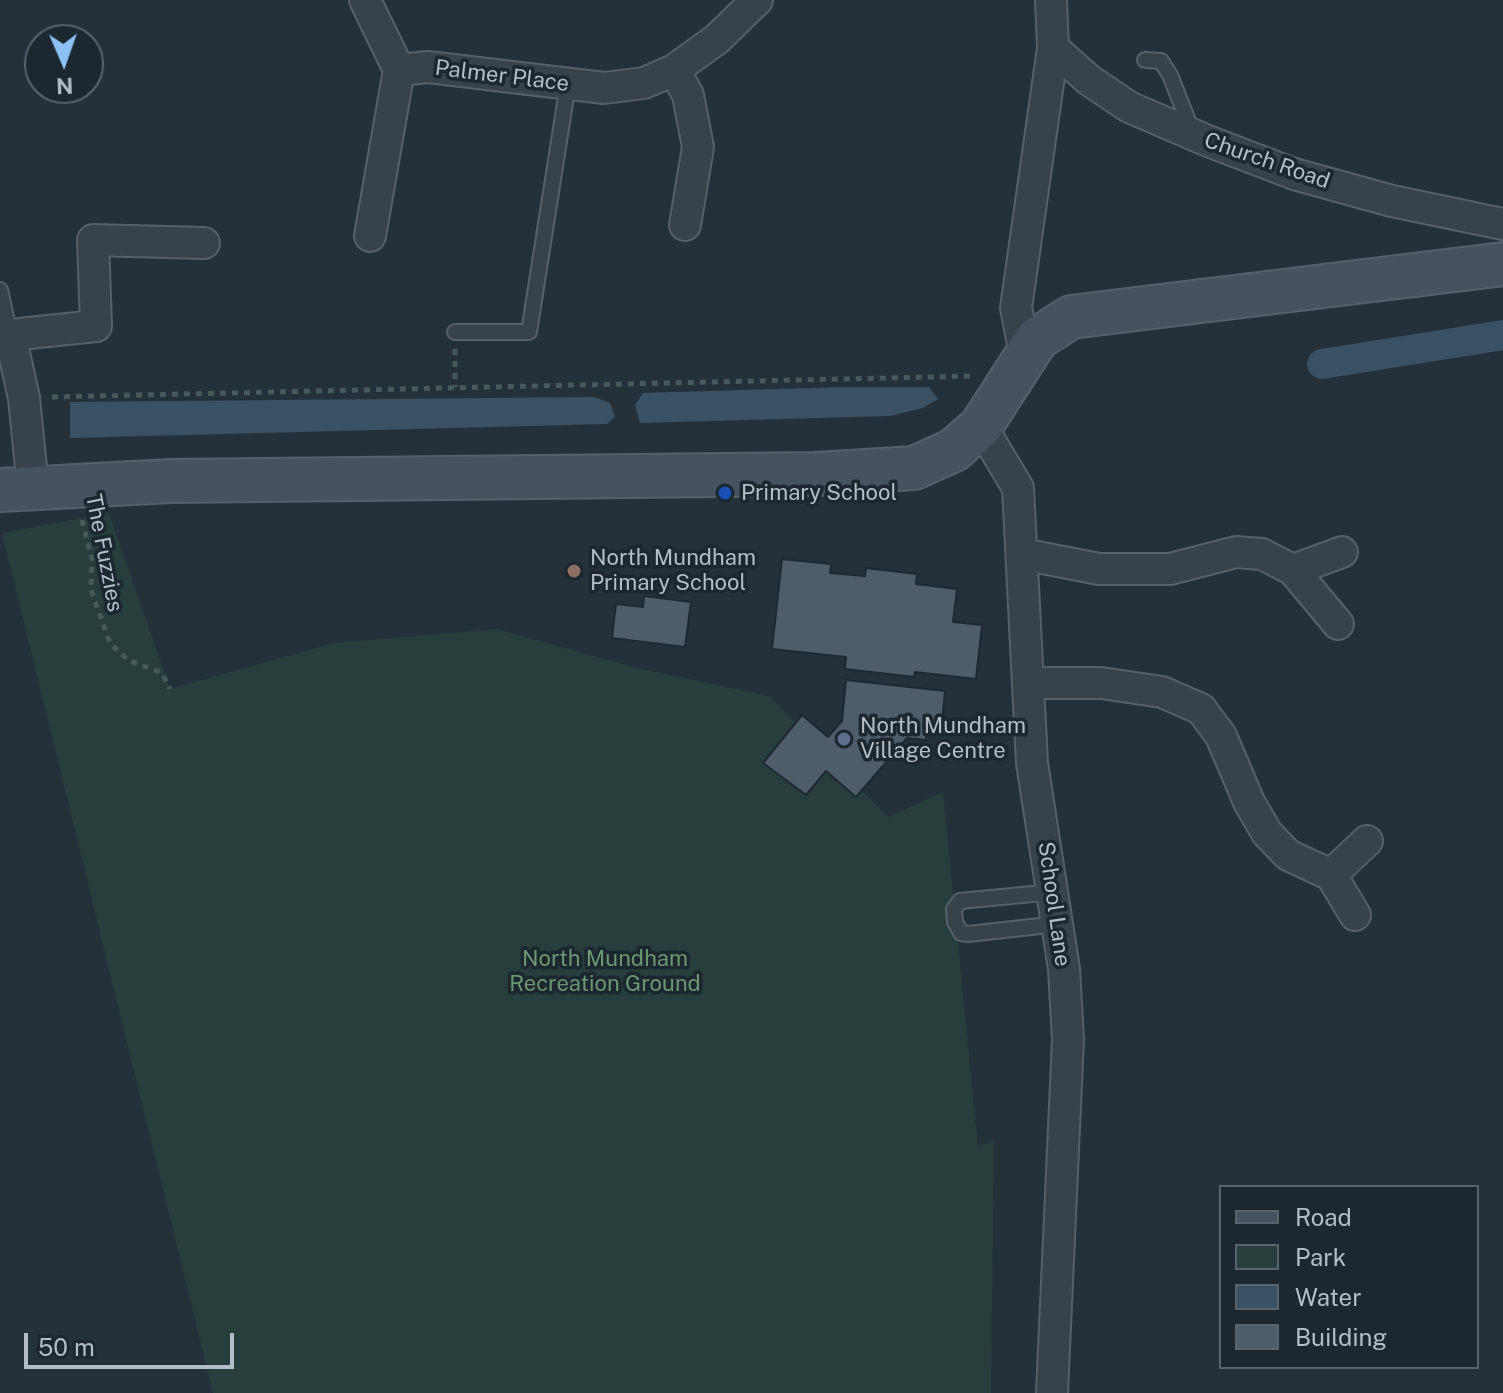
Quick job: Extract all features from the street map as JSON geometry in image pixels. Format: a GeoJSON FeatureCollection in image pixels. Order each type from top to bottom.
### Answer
{"type":"FeatureCollection","features":[{"type":"Feature","properties":{"kind":"main road"},"geometry":{"type":"LineString","coordinates":[[17,489],[352,477],[816,474],[914,468],[954,450],[981,426],[1018,366],[1055,324],[1092,313],[1503,264]]}},
{"type":"Feature","properties":{"kind":"street"},"geometry":{"type":"LineString","coordinates":[[365,0],[399,70],[370,236]]}},
{"type":"Feature","properties":{"kind":"street","name":"Palmer Place"},"geometry":{"type":"LineString","coordinates":[[399,70],[428,67],[604,88],[644,83],[674,70],[717,39],[757,0]]}},
{"type":"Feature","properties":{"kind":"street"},"geometry":{"type":"LineString","coordinates":[[1018,366],[1016,308],[1053,48],[1051,0]]}},
{"type":"Feature","properties":{"kind":"street","name":"Church Road"},"geometry":{"type":"LineString","coordinates":[[1053,48],[1089,80],[1129,107],[1193,135],[1294,174],[1392,201],[1503,224]]}},
{"type":"Feature","properties":{"kind":"street"},"geometry":{"type":"LineString","coordinates":[[674,70],[688,95],[698,147],[685,225]]}},
{"type":"Feature","properties":{"kind":"street"},"geometry":{"type":"LineString","coordinates":[[17,489],[24,398],[10,335],[96,326],[93,240],[204,243]]}},
{"type":"Feature","properties":{"kind":"street","name":"School Lane"},"geometry":{"type":"LineString","coordinates":[[981,426],[1018,488],[1032,763],[1058,924],[1068,1039],[1052,1393]]}},
{"type":"Feature","properties":{"kind":"street"},"geometry":{"type":"LineString","coordinates":[[1022,554],[1099,569],[1170,569],[1236,552],[1262,554],[1293,570],[1338,624]]}},
{"type":"Feature","properties":{"kind":"street"},"geometry":{"type":"LineString","coordinates":[[1293,570],[1342,552]]}},
{"type":"Feature","properties":{"kind":"street"},"geometry":{"type":"LineString","coordinates":[[1029,683],[1101,683],[1162,692],[1201,709],[1221,736],[1249,802],[1267,833],[1288,855],[1331,875],[1355,915]]}},
{"type":"Feature","properties":{"kind":"street"},"geometry":{"type":"LineString","coordinates":[[1331,875],[1367,841]]}},
{"type":"Feature","properties":{"kind":"lane"},"geometry":{"type":"LineString","coordinates":[[1145,60],[1161,61],[1170,75],[1193,135]]}},
{"type":"Feature","properties":{"kind":"lane"},"geometry":{"type":"LineString","coordinates":[[455,332],[529,332],[568,84]]}},
{"type":"Feature","properties":{"kind":"lane"},"geometry":{"type":"LineString","coordinates":[[0,290],[10,335]]}},
{"type":"Feature","properties":{"kind":"lane"},"geometry":{"type":"LineString","coordinates":[[1053,892],[960,901],[954,909],[955,922],[957,930],[968,934],[1058,924]]}},
{"type":"Feature","properties":{"kind":"path"},"geometry":{"type":"LineString","coordinates":[[455,332],[455,387]]}},
{"type":"Feature","properties":{"kind":"path"},"geometry":{"type":"LineString","coordinates":[[24,398],[947,375],[1018,366]]}},
{"type":"Feature","properties":{"kind":"path","name":"The Fuzzies"},"geometry":{"type":"LineString","coordinates":[[74,485],[92,559],[91,590],[110,643],[128,660],[162,673],[170,689]]}},
{"type":"Feature","properties":{"kind":"green space","name":"North Mundham Recreation Ground"},"geometry":{"type":"Polygon","coordinates":[[[109,513],[170,689],[334,643],[497,629],[637,668],[769,696],[888,817],[943,792],[978,1146],[994,1140],[991,1393],[213,1393],[2,533],[109,513]]]}},
{"type":"Feature","properties":{"kind":"water"},"geometry":{"type":"Polygon","coordinates":[[[929,387],[938,399],[923,408],[890,416],[640,423],[635,405],[643,393],[929,387]]]}},
{"type":"Feature","properties":{"kind":"water"},"geometry":{"type":"Polygon","coordinates":[[[594,397],[610,403],[615,417],[607,424],[70,438],[70,402],[594,397]]]}},
{"type":"Feature","properties":{"kind":"building"},"geometry":{"type":"Polygon","coordinates":[[[782,559],[831,564],[830,573],[865,576],[866,568],[917,574],[916,584],[957,589],[953,622],[982,625],[976,679],[915,672],[914,677],[845,669],[846,657],[772,649],[782,559]]]}},
{"type":"Feature","properties":{"kind":"building"},"geometry":{"type":"Polygon","coordinates":[[[644,596],[691,602],[685,647],[612,638],[616,604],[643,607],[644,596]]]}},
{"type":"Feature","properties":{"kind":"building","name":"North Mundham Village Centre"},"geometry":{"type":"Polygon","coordinates":[[[846,680],[945,691],[942,723],[928,721],[926,740],[907,738],[856,797],[826,771],[806,795],[763,763],[802,715],[828,737],[842,721],[846,680]]]}},
{"type":"Feature","properties":{"kind":"waterway"},"geometry":{"type":"LineString","coordinates":[[1322,364],[1503,335]]}},
{"type":"Feature","properties":{"kind":"place","name":"Primary School"},"geometry":{"type":"Point","coordinates":[725,493]}},
{"type":"Feature","properties":{"kind":"place","name":"North Mundham Primary School"},"geometry":{"type":"Point","coordinates":[574,571]}},
{"type":"Feature","properties":{"kind":"place","name":"North Mundham Village Centre"},"geometry":{"type":"Point","coordinates":[844,739]}}]}
